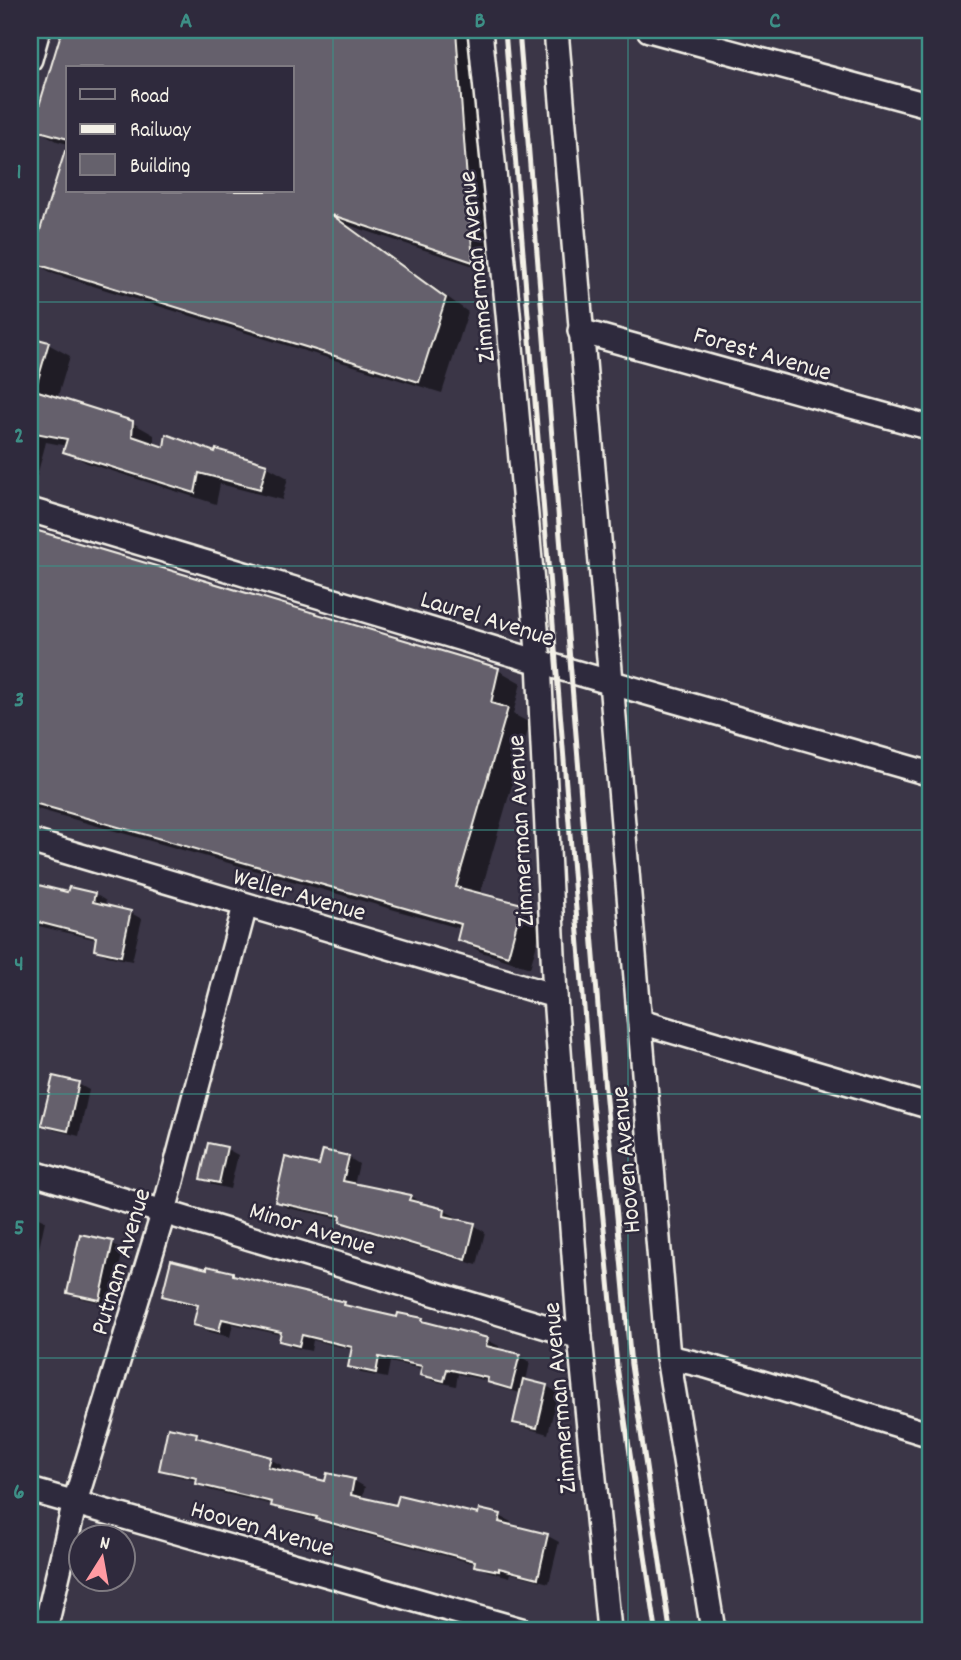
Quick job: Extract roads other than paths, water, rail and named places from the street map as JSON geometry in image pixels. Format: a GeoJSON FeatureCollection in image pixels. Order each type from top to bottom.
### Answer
{"type":"FeatureCollection","features":[{"type":"Feature","properties":{"kind":"street"},"geometry":{"type":"LineString","coordinates":[[30,59],[38,30]]}},
{"type":"Feature","properties":{"kind":"street","name":"Zimmerman Avenue"},"geometry":{"type":"LineString","coordinates":[[480,30],[539,662],[555,996],[580,1337],[609,1630]]}},
{"type":"Feature","properties":{"kind":"street"},"geometry":{"type":"LineString","coordinates":[[556,30],[611,683]]}},
{"type":"Feature","properties":{"kind":"street"},"geometry":{"type":"LineString","coordinates":[[649,30],[931,106]]}},
{"type":"Feature","properties":{"kind":"street","name":"Forest Avenue"},"geometry":{"type":"LineString","coordinates":[[580,331],[931,428]]}},
{"type":"Feature","properties":{"kind":"street","name":"Laurel Avenue"},"geometry":{"type":"LineString","coordinates":[[30,510],[539,662],[931,774]]}},
{"type":"Feature","properties":{"kind":"street","name":"Hooven Avenue"},"geometry":{"type":"LineString","coordinates":[[611,683],[668,1357],[713,1630]]}},
{"type":"Feature","properties":{"kind":"street","name":"Weller Avenue"},"geometry":{"type":"LineString","coordinates":[[30,841],[555,996]]}},
{"type":"Feature","properties":{"kind":"street","name":"Putnam Avenue"},"geometry":{"type":"LineString","coordinates":[[45,1630],[75,1503],[164,1211],[245,906]]}},
{"type":"Feature","properties":{"kind":"street"},"geometry":{"type":"LineString","coordinates":[[641,1022],[931,1107]]}},
{"type":"Feature","properties":{"kind":"street","name":"Minor Avenue"},"geometry":{"type":"LineString","coordinates":[[30,1172],[580,1337]]}},
{"type":"Feature","properties":{"kind":"street"},"geometry":{"type":"LineString","coordinates":[[668,1357],[707,1366],[931,1435]]}},
{"type":"Feature","properties":{"kind":"street","name":"Hooven Avenue"},"geometry":{"type":"LineString","coordinates":[[30,1490],[521,1630]]}},
{"type":"Feature","properties":{"kind":"railway"},"geometry":{"type":"LineString","coordinates":[[505,30],[589,1070],[617,1366],[656,1630]]}},
{"type":"Feature","properties":{"kind":"railway"},"geometry":{"type":"LineString","coordinates":[[519,30],[603,1068],[631,1365],[670,1630]]}}]}
